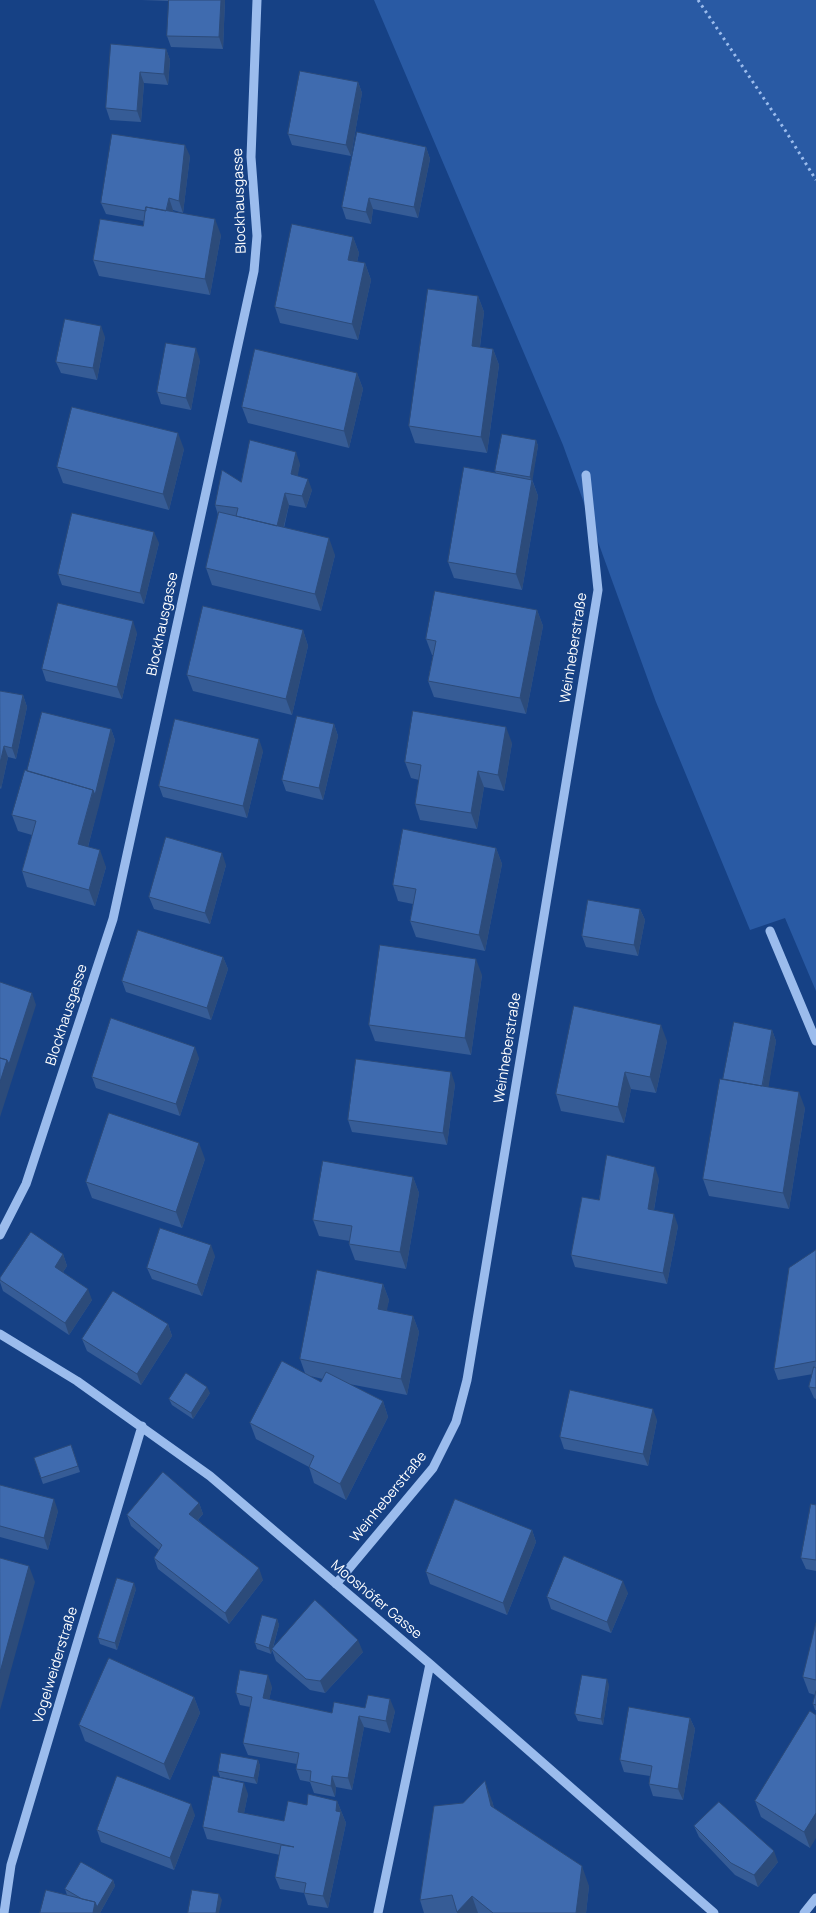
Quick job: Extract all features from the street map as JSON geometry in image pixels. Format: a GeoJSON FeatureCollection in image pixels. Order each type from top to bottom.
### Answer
{"type":"FeatureCollection","features":[{"type":"Feature","properties":{"kind":"street","name":"Blockhausgasse"},"geometry":{"type":"LineString","coordinates":[[0,1235],[26,1184],[113,919],[254,272],[257,236],[251,158],[257,0]]}},
{"type":"Feature","properties":{"kind":"street","name":"Weinheberstraße"},"geometry":{"type":"LineString","coordinates":[[336,1584],[433,1468],[456,1422],[467,1380],[598,590],[586,475]]}},
{"type":"Feature","properties":{"kind":"street"},"geometry":{"type":"LineString","coordinates":[[770,931],[816,1041]]}},
{"type":"Feature","properties":{"kind":"street","name":"Mooshöfer Gasse"},"geometry":{"type":"LineString","coordinates":[[0,1334],[78,1381],[210,1476],[430,1664],[714,1913]]}},
{"type":"Feature","properties":{"kind":"street","name":"Vogelweiderstraße"},"geometry":{"type":"LineString","coordinates":[[4,1913],[11,1865],[142,1426]]}},
{"type":"Feature","properties":{"kind":"street"},"geometry":{"type":"LineString","coordinates":[[378,1913],[430,1664]]}},
{"type":"Feature","properties":{"kind":"street"},"geometry":{"type":"LineString","coordinates":[[804,1913],[816,1898]]}},
{"type":"Feature","properties":{"kind":"path"},"geometry":{"type":"LineString","coordinates":[[698,0],[816,180]]}},
{"type":"Feature","properties":{"kind":"shaded area"},"geometry":{"type":"Polygon","coordinates":[[[374,0],[816,0],[816,991],[785,918],[750,930],[656,702],[563,445],[374,0]]]}},
{"type":"Feature","properties":{"kind":"building"},"geometry":{"type":"Polygon","coordinates":[[[169,0],[221,0],[219,37],[167,36],[169,0]]]}},
{"type":"Feature","properties":{"kind":"building"},"geometry":{"type":"Polygon","coordinates":[[[111,44],[166,49],[164,74],[140,72],[137,111],[106,108],[111,44]]]}},
{"type":"Feature","properties":{"kind":"building"},"geometry":{"type":"Polygon","coordinates":[[[300,71],[358,82],[346,145],[288,134],[300,71]]]}},
{"type":"Feature","properties":{"kind":"building"},"geometry":{"type":"Polygon","coordinates":[[[357,132],[426,147],[414,207],[369,198],[366,212],[342,207],[357,132]]]}},
{"type":"Feature","properties":{"kind":"building"},"geometry":{"type":"Polygon","coordinates":[[[112,134],[185,145],[179,201],[169,198],[166,211],[146,207],[146,211],[101,203],[112,134]]]}},
{"type":"Feature","properties":{"kind":"building"},"geometry":{"type":"Polygon","coordinates":[[[146,207],[215,219],[205,279],[93,260],[100,219],[143,226],[146,207]]]}},
{"type":"Feature","properties":{"kind":"building"},"geometry":{"type":"Polygon","coordinates":[[[292,224],[353,237],[348,260],[365,263],[352,324],[275,307],[292,224]]]}},
{"type":"Feature","properties":{"kind":"building"},"geometry":{"type":"Polygon","coordinates":[[[428,289],[478,296],[472,346],[493,349],[481,437],[409,426],[428,289]]]}},
{"type":"Feature","properties":{"kind":"building"},"geometry":{"type":"Polygon","coordinates":[[[65,319],[101,326],[93,368],[56,362],[65,319]]]}},
{"type":"Feature","properties":{"kind":"building"},"geometry":{"type":"Polygon","coordinates":[[[166,343],[196,348],[186,398],[157,392],[166,343]]]}},
{"type":"Feature","properties":{"kind":"building"},"geometry":{"type":"Polygon","coordinates":[[[255,349],[357,373],[344,431],[242,407],[255,349]]]}},
{"type":"Feature","properties":{"kind":"building"},"geometry":{"type":"Polygon","coordinates":[[[72,407],[178,433],[163,494],[57,467],[72,407]]]}},
{"type":"Feature","properties":{"kind":"building"},"geometry":{"type":"Polygon","coordinates":[[[502,434],[536,440],[530,477],[495,471],[502,434]]]}},
{"type":"Feature","properties":{"kind":"building"},"geometry":{"type":"Polygon","coordinates":[[[250,440],[296,452],[291,474],[308,479],[302,496],[285,493],[277,526],[236,516],[238,508],[215,505],[222,470],[241,482],[250,440]]]}},
{"type":"Feature","properties":{"kind":"building"},"geometry":{"type":"Polygon","coordinates":[[[464,467],[532,480],[516,574],[448,562],[464,467]]]}},
{"type":"Feature","properties":{"kind":"building"},"geometry":{"type":"Polygon","coordinates":[[[219,512],[329,538],[315,594],[206,568],[219,512]]]}},
{"type":"Feature","properties":{"kind":"building"},"geometry":{"type":"Polygon","coordinates":[[[72,513],[154,532],[140,593],[58,574],[72,513]]]}},
{"type":"Feature","properties":{"kind":"building"},"geometry":{"type":"Polygon","coordinates":[[[435,591],[537,610],[520,698],[428,681],[436,641],[426,639],[435,591]]]}},
{"type":"Feature","properties":{"kind":"building"},"geometry":{"type":"Polygon","coordinates":[[[58,603],[133,621],[117,687],[42,669],[58,603]]]}},
{"type":"Feature","properties":{"kind":"building"},"geometry":{"type":"Polygon","coordinates":[[[203,606],[303,630],[286,699],[187,675],[203,606]]]}},
{"type":"Feature","properties":{"kind":"building"},"geometry":{"type":"Polygon","coordinates":[[[0,691],[23,695],[12,748],[4,746],[0,763],[0,691]]]}},
{"type":"Feature","properties":{"kind":"building"},"geometry":{"type":"Polygon","coordinates":[[[413,711],[506,727],[498,775],[478,771],[471,813],[415,804],[421,765],[405,762],[413,711]]]}},
{"type":"Feature","properties":{"kind":"building"},"geometry":{"type":"Polygon","coordinates":[[[42,712],[111,729],[95,795],[93,790],[27,771],[42,712]]]}},
{"type":"Feature","properties":{"kind":"building"},"geometry":{"type":"Polygon","coordinates":[[[297,716],[334,724],[319,788],[282,780],[297,716]]]}},
{"type":"Feature","properties":{"kind":"building"},"geometry":{"type":"Polygon","coordinates":[[[175,719],[259,739],[243,806],[159,786],[175,719]]]}},
{"type":"Feature","properties":{"kind":"building"},"geometry":{"type":"Polygon","coordinates":[[[25,770],[93,790],[78,844],[100,850],[89,890],[22,871],[36,821],[12,815],[25,770]]]}},
{"type":"Feature","properties":{"kind":"building"},"geometry":{"type":"Polygon","coordinates":[[[403,829],[496,848],[479,935],[410,921],[416,889],[393,885],[403,829]]]}},
{"type":"Feature","properties":{"kind":"building"},"geometry":{"type":"Polygon","coordinates":[[[166,837],[222,853],[205,913],[149,897],[166,837]]]}},
{"type":"Feature","properties":{"kind":"building"},"geometry":{"type":"Polygon","coordinates":[[[588,900],[640,909],[634,945],[582,936],[588,900]]]}},
{"type":"Feature","properties":{"kind":"building"},"geometry":{"type":"Polygon","coordinates":[[[138,930],[223,957],[207,1008],[122,981],[138,930]]]}},
{"type":"Feature","properties":{"kind":"building"},"geometry":{"type":"Polygon","coordinates":[[[380,945],[476,959],[465,1038],[369,1025],[380,945]]]}},
{"type":"Feature","properties":{"kind":"building"},"geometry":{"type":"Polygon","coordinates":[[[0,982],[32,993],[9,1064],[7,1060],[0,1058],[0,982]]]}},
{"type":"Feature","properties":{"kind":"building"},"geometry":{"type":"Polygon","coordinates":[[[574,1006],[661,1025],[650,1077],[625,1072],[618,1107],[556,1094],[574,1006]]]}},
{"type":"Feature","properties":{"kind":"building"},"geometry":{"type":"Polygon","coordinates":[[[111,1018],[195,1047],[176,1104],[92,1077],[111,1018]]]}},
{"type":"Feature","properties":{"kind":"building"},"geometry":{"type":"Polygon","coordinates":[[[734,1022],[772,1030],[762,1086],[723,1079],[734,1022]]]}},
{"type":"Feature","properties":{"kind":"building"},"geometry":{"type":"Polygon","coordinates":[[[0,1058],[7,1060],[0,1082],[0,1058]]]}},
{"type":"Feature","properties":{"kind":"building"},"geometry":{"type":"Polygon","coordinates":[[[356,1059],[451,1072],[443,1133],[348,1120],[356,1059]]]}},
{"type":"Feature","properties":{"kind":"building"},"geometry":{"type":"Polygon","coordinates":[[[720,1079],[799,1092],[783,1193],[703,1179],[720,1079]]]}},
{"type":"Feature","properties":{"kind":"building"},"geometry":{"type":"Polygon","coordinates":[[[109,1113],[199,1143],[176,1212],[86,1182],[109,1113]]]}},
{"type":"Feature","properties":{"kind":"building"},"geometry":{"type":"Polygon","coordinates":[[[607,1155],[655,1167],[648,1209],[674,1214],[663,1273],[571,1255],[582,1197],[599,1200],[607,1155]]]}},
{"type":"Feature","properties":{"kind":"building"},"geometry":{"type":"Polygon","coordinates":[[[323,1161],[413,1177],[400,1252],[349,1244],[352,1226],[313,1220],[323,1161]]]}},
{"type":"Feature","properties":{"kind":"building"},"geometry":{"type":"Polygon","coordinates":[[[160,1228],[211,1245],[197,1285],[147,1268],[160,1228]]]}},
{"type":"Feature","properties":{"kind":"building"},"geometry":{"type":"Polygon","coordinates":[[[31,1232],[63,1254],[55,1267],[88,1289],[65,1323],[0,1280],[31,1232]]]}},
{"type":"Feature","properties":{"kind":"building"},"geometry":{"type":"Polygon","coordinates":[[[816,1250],[816,1361],[774,1369],[789,1268],[816,1250]]]}},
{"type":"Feature","properties":{"kind":"building"},"geometry":{"type":"Polygon","coordinates":[[[317,1270],[383,1284],[378,1309],[413,1316],[401,1379],[300,1359],[317,1270]]]}},
{"type":"Feature","properties":{"kind":"building"},"geometry":{"type":"Polygon","coordinates":[[[113,1291],[168,1324],[137,1374],[82,1339],[113,1291]]]}},
{"type":"Feature","properties":{"kind":"building"},"geometry":{"type":"Polygon","coordinates":[[[282,1361],[321,1382],[326,1372],[383,1401],[340,1484],[309,1467],[314,1456],[250,1423],[282,1361]]]}},
{"type":"Feature","properties":{"kind":"building"},"geometry":{"type":"Polygon","coordinates":[[[814,1367],[816,1368],[816,1388],[809,1387],[814,1367]]]}},
{"type":"Feature","properties":{"kind":"building"},"geometry":{"type":"Polygon","coordinates":[[[186,1373],[207,1387],[191,1413],[169,1399],[186,1373]]]}},
{"type":"Feature","properties":{"kind":"building"},"geometry":{"type":"Polygon","coordinates":[[[570,1390],[653,1409],[643,1454],[560,1437],[570,1390]]]}},
{"type":"Feature","properties":{"kind":"building"},"geometry":{"type":"Polygon","coordinates":[[[71,1445],[78,1466],[41,1478],[34,1458],[71,1445]]]}},
{"type":"Feature","properties":{"kind":"building"},"geometry":{"type":"Polygon","coordinates":[[[163,1472],[199,1503],[189,1514],[259,1568],[225,1613],[154,1558],[162,1545],[127,1515],[163,1472]]]}},
{"type":"Feature","properties":{"kind":"building"},"geometry":{"type":"Polygon","coordinates":[[[0,1485],[54,1499],[44,1538],[0,1526],[0,1485]]]}},
{"type":"Feature","properties":{"kind":"building"},"geometry":{"type":"Polygon","coordinates":[[[455,1499],[532,1530],[503,1603],[426,1572],[455,1499]]]}},
{"type":"Feature","properties":{"kind":"building"},"geometry":{"type":"Polygon","coordinates":[[[811,1504],[816,1505],[816,1560],[801,1558],[811,1504]]]}},
{"type":"Feature","properties":{"kind":"building"},"geometry":{"type":"Polygon","coordinates":[[[564,1556],[623,1581],[607,1622],[547,1597],[564,1556]]]}},
{"type":"Feature","properties":{"kind":"building"},"geometry":{"type":"Polygon","coordinates":[[[0,1558],[29,1566],[0,1672],[0,1558]]]}},
{"type":"Feature","properties":{"kind":"building"},"geometry":{"type":"Polygon","coordinates":[[[117,1578],[134,1583],[115,1643],[98,1638],[117,1578]]]}},
{"type":"Feature","properties":{"kind":"building"},"geometry":{"type":"Polygon","coordinates":[[[315,1600],[358,1640],[320,1681],[306,1679],[272,1649],[315,1600]]]}},
{"type":"Feature","properties":{"kind":"building"},"geometry":{"type":"Polygon","coordinates":[[[262,1615],[277,1619],[269,1648],[255,1643],[262,1615]]]}},
{"type":"Feature","properties":{"kind":"building"},"geometry":{"type":"Polygon","coordinates":[[[816,1623],[816,1680],[803,1677],[816,1623]]]}},
{"type":"Feature","properties":{"kind":"building"},"geometry":{"type":"Polygon","coordinates":[[[109,1658],[194,1697],[164,1764],[79,1725],[109,1658]]]}},
{"type":"Feature","properties":{"kind":"building"},"geometry":{"type":"Polygon","coordinates":[[[240,1670],[268,1675],[263,1698],[332,1713],[334,1702],[365,1708],[368,1695],[390,1699],[386,1721],[359,1716],[348,1778],[332,1776],[331,1786],[310,1781],[311,1771],[296,1769],[299,1753],[243,1743],[252,1697],[236,1693],[240,1670]]]}},
{"type":"Feature","properties":{"kind":"building"},"geometry":{"type":"Polygon","coordinates":[[[582,1675],[607,1679],[601,1719],[575,1714],[582,1675]]]}},
{"type":"Feature","properties":{"kind":"building"},"geometry":{"type":"Polygon","coordinates":[[[816,1691],[816,1705],[813,1704],[816,1691]]]}},
{"type":"Feature","properties":{"kind":"building"},"geometry":{"type":"Polygon","coordinates":[[[629,1707],[690,1718],[678,1789],[649,1784],[652,1766],[620,1760],[629,1707]]]}},
{"type":"Feature","properties":{"kind":"building"},"geometry":{"type":"Polygon","coordinates":[[[810,1711],[816,1715],[816,1813],[804,1832],[755,1801],[810,1711]]]}},
{"type":"Feature","properties":{"kind":"building"},"geometry":{"type":"Polygon","coordinates":[[[221,1753],[258,1760],[254,1778],[218,1771],[221,1753]]]}},
{"type":"Feature","properties":{"kind":"building"},"geometry":{"type":"Polygon","coordinates":[[[117,1776],[191,1804],[170,1858],[97,1830],[117,1776]]]}},
{"type":"Feature","properties":{"kind":"building"},"geometry":{"type":"Polygon","coordinates":[[[213,1776],[244,1783],[238,1812],[284,1821],[288,1801],[307,1805],[308,1794],[337,1801],[336,1811],[341,1812],[323,1896],[304,1893],[306,1883],[275,1877],[281,1845],[294,1847],[203,1827],[213,1776]]]}},
{"type":"Feature","properties":{"kind":"building"},"geometry":{"type":"Polygon","coordinates":[[[485,1781],[491,1806],[582,1866],[576,1913],[493,1913],[472,1896],[457,1912],[452,1895],[420,1900],[434,1806],[463,1803],[485,1781]]]}},
{"type":"Feature","properties":{"kind":"building"},"geometry":{"type":"Polygon","coordinates":[[[719,1802],[774,1851],[754,1875],[731,1863],[694,1826],[719,1802]]]}},
{"type":"Feature","properties":{"kind":"building"},"geometry":{"type":"Polygon","coordinates":[[[81,1862],[113,1880],[97,1907],[95,1902],[82,1899],[65,1889],[81,1862]]]}},
{"type":"Feature","properties":{"kind":"building"},"geometry":{"type":"Polygon","coordinates":[[[46,1890],[95,1902],[93,1913],[40,1913],[46,1890]]]}},
{"type":"Feature","properties":{"kind":"building"},"geometry":{"type":"Polygon","coordinates":[[[192,1890],[219,1894],[216,1913],[188,1913],[192,1890]]]}}]}
